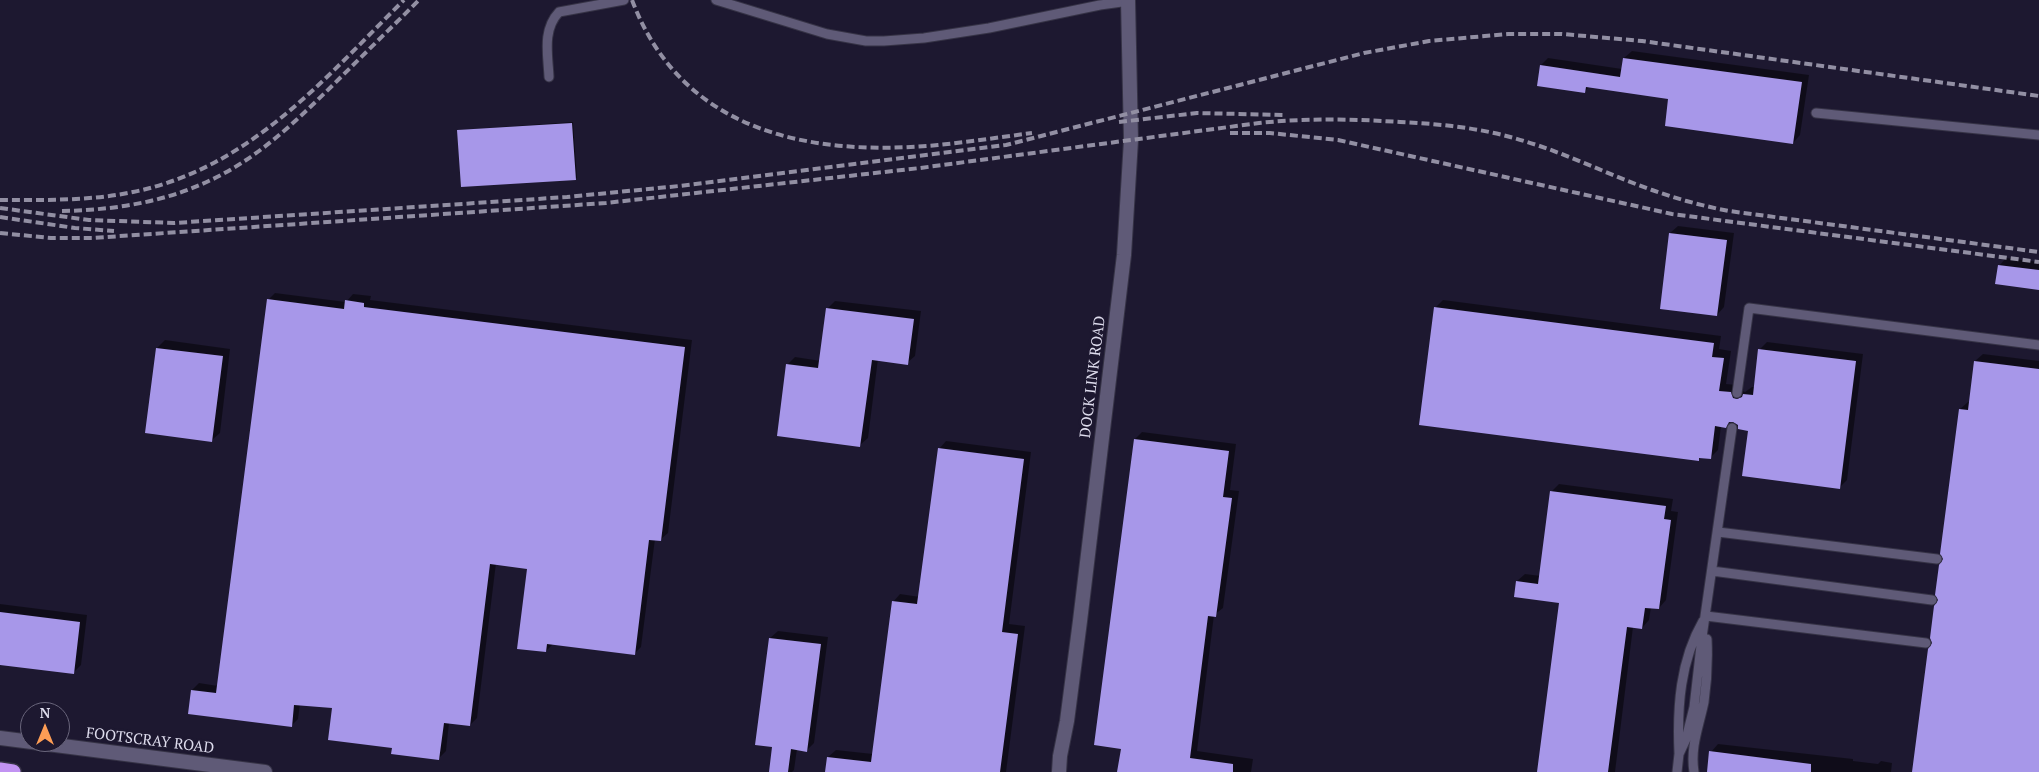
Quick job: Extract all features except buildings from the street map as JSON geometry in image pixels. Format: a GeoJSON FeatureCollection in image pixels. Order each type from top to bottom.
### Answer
{"type":"FeatureCollection","features":[{"type":"Feature","properties":{"kind":"highway"},"geometry":{"type":"LineString","coordinates":[[0,770],[13,772]]}},
{"type":"Feature","properties":{"kind":"main road","name":"DOCK LINK ROAD"},"geometry":{"type":"LineString","coordinates":[[1059,772],[1124,255],[1130,140],[1128,0]]}},
{"type":"Feature","properties":{"kind":"main road","name":"FOOTSCRAY ROAD"},"geometry":{"type":"LineString","coordinates":[[0,738],[265,772]]}},
{"type":"Feature","properties":{"kind":"main road","name":"DOCK LINK ROAD"},"geometry":{"type":"LineString","coordinates":[[1050,772],[1060,756]]}},
{"type":"Feature","properties":{"kind":"lane"},"geometry":{"type":"LineString","coordinates":[[549,77],[549,25],[559,12],[624,0]]}},
{"type":"Feature","properties":{"kind":"lane"},"geometry":{"type":"LineString","coordinates":[[716,0],[827,34],[884,41],[924,38],[989,28],[1128,0]]}},
{"type":"Feature","properties":{"kind":"lane"},"geometry":{"type":"LineString","coordinates":[[1816,113],[2039,135]]}},
{"type":"Feature","properties":{"kind":"lane"},"geometry":{"type":"LineString","coordinates":[[1737,393],[1749,308],[2039,345]]}},
{"type":"Feature","properties":{"kind":"lane"},"geometry":{"type":"LineString","coordinates":[[1679,754],[1686,739],[1694,707],[1732,428]]}},
{"type":"Feature","properties":{"kind":"lane"},"geometry":{"type":"LineString","coordinates":[[1718,532],[1938,559]]}},
{"type":"Feature","properties":{"kind":"lane"},"geometry":{"type":"LineString","coordinates":[[1712,571],[1932,600]]}},
{"type":"Feature","properties":{"kind":"lane"},"geometry":{"type":"LineString","coordinates":[[1706,616],[1926,643]]}},
{"type":"Feature","properties":{"kind":"lane"},"geometry":{"type":"LineString","coordinates":[[1677,772],[1679,706],[1685,665],[1695,636],[1706,616]]}},
{"type":"Feature","properties":{"kind":"lane"},"geometry":{"type":"LineString","coordinates":[[1694,772],[1694,744],[1707,681],[1706,616]]}},
{"type":"Feature","properties":{"kind":"railway"},"geometry":{"type":"LineString","coordinates":[[0,200],[67,199],[117,195],[175,180],[213,163],[249,142],[314,90],[404,0]]}},
{"type":"Feature","properties":{"kind":"railway"},"geometry":{"type":"LineString","coordinates":[[62,211],[101,209],[159,199],[195,187],[231,170],[263,148],[293,123],[419,0]]}},
{"type":"Feature","properties":{"kind":"railway"},"geometry":{"type":"LineString","coordinates":[[632,0],[654,45],[683,80],[717,107],[756,127],[799,139],[844,146],[890,148],[938,145],[1032,133]]}},
{"type":"Feature","properties":{"kind":"railway"},"geometry":{"type":"LineString","coordinates":[[0,208],[89,220],[174,223],[567,197],[679,186],[1006,145],[1364,53],[1429,41],[1508,34],[1562,34],[1642,41],[2039,96]]}},
{"type":"Feature","properties":{"kind":"railway"},"geometry":{"type":"LineString","coordinates":[[1119,122],[1197,113],[1283,115]]}},
{"type":"Feature","properties":{"kind":"railway"},"geometry":{"type":"LineString","coordinates":[[0,233],[51,238],[92,238],[606,203],[920,168],[1259,123],[1295,120],[1365,120],[1447,125],[1509,137],[1540,146],[1652,190],[1700,205],[1729,211],[2039,252]]}},
{"type":"Feature","properties":{"kind":"railway"},"geometry":{"type":"LineString","coordinates":[[1230,133],[1270,133],[1338,140],[1672,214],[2039,262]]}},
{"type":"Feature","properties":{"kind":"railway"},"geometry":{"type":"LineString","coordinates":[[0,217],[75,228],[114,231]]}}]}
